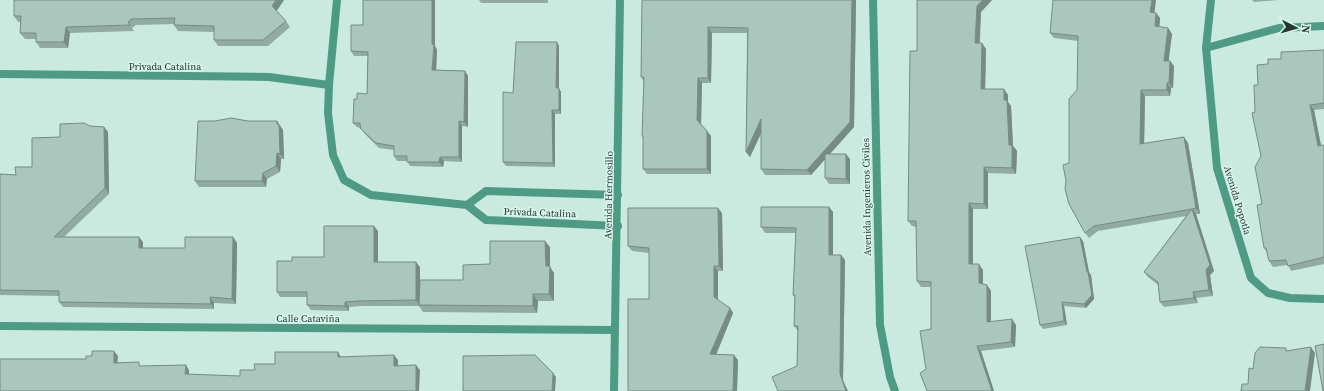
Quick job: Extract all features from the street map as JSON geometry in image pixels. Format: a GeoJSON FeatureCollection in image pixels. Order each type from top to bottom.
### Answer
{"type":"FeatureCollection","features":[{"type":"Feature","properties":{"kind":"street"},"geometry":{"type":"LineString","coordinates":[[337,0],[329,85],[328,113],[333,155],[344,180],[372,195],[467,205]]}},
{"type":"Feature","properties":{"kind":"street","name":"Avenida Hermosillo"},"geometry":{"type":"LineString","coordinates":[[614,391],[618,226],[620,0]]}},
{"type":"Feature","properties":{"kind":"street","name":"Avenida Ingenieros Civiles"},"geometry":{"type":"LineString","coordinates":[[872,0],[880,325],[890,377],[895,391]]}},
{"type":"Feature","properties":{"kind":"street","name":"Avenida Popotla"},"geometry":{"type":"LineString","coordinates":[[1211,0],[1206,48],[1217,168],[1251,278],[1268,292],[1290,298],[1324,300]]}},
{"type":"Feature","properties":{"kind":"street"},"geometry":{"type":"LineString","coordinates":[[1206,48],[1279,28],[1324,26]]}},
{"type":"Feature","properties":{"kind":"street","name":"Privada Catalina"},"geometry":{"type":"LineString","coordinates":[[0,74],[269,77],[329,85]]}},
{"type":"Feature","properties":{"kind":"street","name":"Privada Catalina"},"geometry":{"type":"LineString","coordinates":[[618,194],[486,191],[467,205],[486,220],[618,226]]}},
{"type":"Feature","properties":{"kind":"street","name":"Calle Cataviña"},"geometry":{"type":"LineString","coordinates":[[0,326],[615,330]]}},
{"type":"Feature","properties":{"kind":"building"},"geometry":{"type":"Polygon","coordinates":[[[14,0],[276,0],[272,6],[286,21],[263,40],[214,40],[214,26],[174,25],[175,18],[131,19],[128,22],[130,25],[66,27],[64,42],[36,42],[36,33],[20,33],[21,16],[14,16],[14,0]]]}},
{"type":"Feature","properties":{"kind":"building"},"geometry":{"type":"Polygon","coordinates":[[[363,0],[432,0],[432,44],[434,45],[432,70],[465,71],[464,122],[459,121],[459,157],[440,157],[439,162],[407,162],[407,156],[394,156],[394,146],[376,143],[361,129],[360,123],[353,123],[354,99],[357,99],[357,93],[367,94],[368,52],[351,51],[351,25],[363,25],[363,0]]]}},
{"type":"Feature","properties":{"kind":"building"},"geometry":{"type":"Polygon","coordinates":[[[642,0],[852,0],[850,122],[807,170],[761,169],[761,119],[746,152],[748,28],[708,27],[708,78],[698,78],[697,120],[707,131],[707,169],[643,169],[642,136],[644,77],[641,77],[642,0]]]}},
{"type":"Feature","properties":{"kind":"building"},"geometry":{"type":"Polygon","coordinates":[[[917,0],[983,0],[977,6],[975,43],[982,43],[981,89],[1004,89],[1004,100],[1007,100],[1009,145],[1012,145],[1012,168],[984,167],[984,204],[969,203],[969,264],[979,264],[979,283],[987,285],[987,322],[1012,319],[1011,342],[977,346],[992,391],[927,391],[920,373],[926,369],[920,331],[931,329],[931,282],[917,281],[916,221],[908,221],[910,51],[917,51],[917,0]]]}},
{"type":"Feature","properties":{"kind":"building"},"geometry":{"type":"Polygon","coordinates":[[[1053,0],[1152,0],[1150,12],[1156,13],[1155,26],[1168,28],[1164,61],[1170,61],[1169,83],[1167,83],[1167,90],[1141,90],[1140,144],[1184,137],[1196,208],[1094,226],[1085,233],[1069,204],[1065,189],[1066,181],[1063,165],[1069,163],[1069,99],[1077,90],[1078,36],[1050,33],[1053,0]]]}},
{"type":"Feature","properties":{"kind":"building"},"geometry":{"type":"Polygon","coordinates":[[[516,42],[557,42],[556,88],[559,88],[559,110],[552,110],[553,163],[503,162],[503,92],[513,93],[516,42]]]}},
{"type":"Feature","properties":{"kind":"building"},"geometry":{"type":"Polygon","coordinates":[[[1324,50],[1324,103],[1310,105],[1318,146],[1324,145],[1324,257],[1288,266],[1286,260],[1269,261],[1266,248],[1264,248],[1257,205],[1262,204],[1255,167],[1261,156],[1252,113],[1255,112],[1254,85],[1258,85],[1257,65],[1268,64],[1268,59],[1281,59],[1281,52],[1324,50]]]}},
{"type":"Feature","properties":{"kind":"building"},"geometry":{"type":"Polygon","coordinates":[[[231,118],[248,121],[277,121],[277,124],[279,125],[280,154],[277,153],[276,166],[263,173],[262,181],[195,181],[198,121],[215,121],[231,118]]]}},
{"type":"Feature","properties":{"kind":"building"},"geometry":{"type":"Polygon","coordinates":[[[84,123],[90,126],[104,127],[105,188],[54,237],[139,237],[139,248],[185,248],[185,237],[233,237],[232,299],[210,297],[211,304],[59,302],[59,291],[0,290],[0,174],[16,175],[15,167],[32,167],[32,138],[60,137],[60,124],[84,123]]]}},
{"type":"Feature","properties":{"kind":"building"},"geometry":{"type":"Polygon","coordinates":[[[825,154],[846,154],[846,179],[825,178],[825,154]]]}},
{"type":"Feature","properties":{"kind":"building"},"geometry":{"type":"Polygon","coordinates":[[[761,207],[829,207],[829,255],[841,255],[840,374],[846,391],[778,391],[772,377],[797,366],[798,326],[794,326],[795,295],[793,295],[796,228],[761,227],[761,207]]]}},
{"type":"Feature","properties":{"kind":"building"},"geometry":{"type":"Polygon","coordinates":[[[628,208],[718,208],[719,266],[714,266],[714,297],[730,308],[710,354],[734,355],[733,391],[628,391],[628,299],[649,299],[649,248],[628,246],[628,208]]]}},
{"type":"Feature","properties":{"kind":"building"},"geometry":{"type":"Polygon","coordinates":[[[1192,209],[1210,265],[1206,270],[1209,290],[1193,292],[1194,298],[1160,302],[1158,282],[1144,272],[1192,209]]]}},
{"type":"Feature","properties":{"kind":"building"},"geometry":{"type":"Polygon","coordinates":[[[324,226],[374,226],[374,262],[416,262],[416,300],[345,302],[345,306],[307,305],[307,292],[277,292],[277,261],[292,261],[292,257],[324,257],[324,226]]]}},
{"type":"Feature","properties":{"kind":"building"},"geometry":{"type":"Polygon","coordinates":[[[1080,237],[1092,295],[1084,304],[1062,302],[1064,321],[1040,325],[1025,246],[1080,237]]]}},
{"type":"Feature","properties":{"kind":"building"},"geometry":{"type":"Polygon","coordinates":[[[490,241],[545,241],[546,266],[550,266],[549,294],[533,294],[533,306],[419,305],[420,280],[463,280],[463,265],[490,264],[490,241]]]}},
{"type":"Feature","properties":{"kind":"building"},"geometry":{"type":"Polygon","coordinates":[[[1324,344],[1324,391],[1323,391],[1315,346],[1324,344]]]}},
{"type":"Feature","properties":{"kind":"building"},"geometry":{"type":"Polygon","coordinates":[[[1260,347],[1286,348],[1286,351],[1311,347],[1305,391],[1241,391],[1242,384],[1248,384],[1249,368],[1253,369],[1255,353],[1260,347]]]}},
{"type":"Feature","properties":{"kind":"building"},"geometry":{"type":"Polygon","coordinates":[[[92,351],[114,351],[114,363],[139,362],[139,366],[186,365],[185,374],[240,376],[240,370],[255,370],[254,364],[275,364],[275,352],[338,352],[338,357],[394,355],[394,366],[416,365],[416,391],[0,391],[0,359],[86,359],[86,356],[92,356],[92,351]]]}},
{"type":"Feature","properties":{"kind":"building"},"geometry":{"type":"Polygon","coordinates":[[[535,355],[553,373],[552,391],[463,391],[463,356],[535,355]]]}}]}
